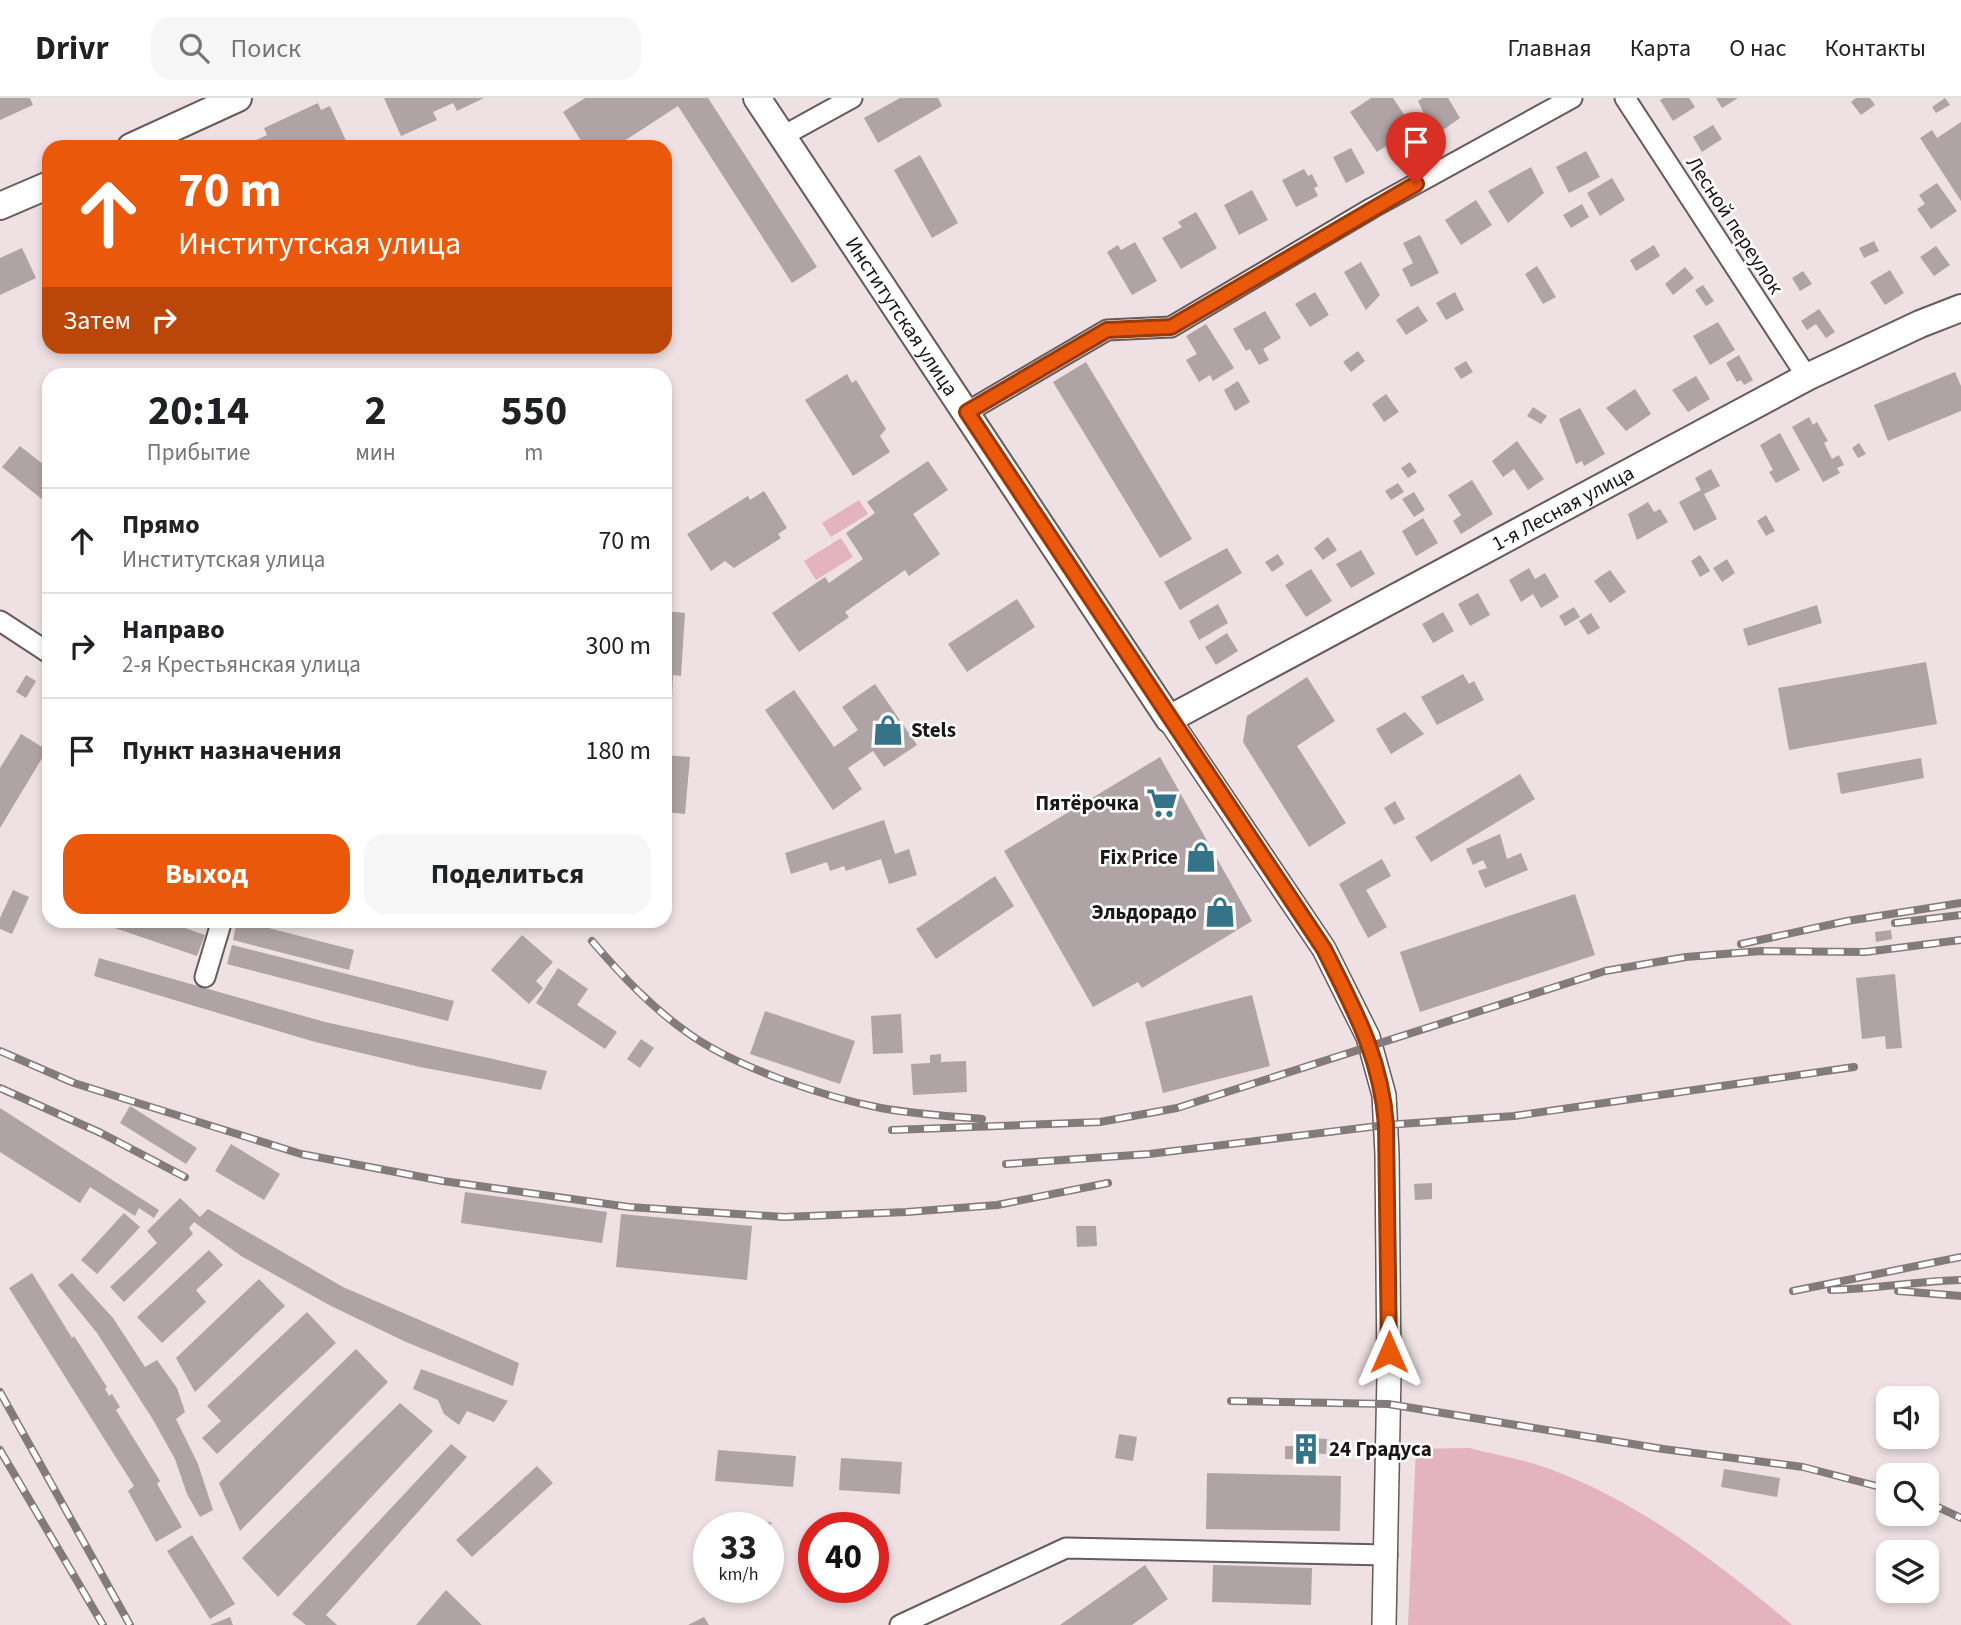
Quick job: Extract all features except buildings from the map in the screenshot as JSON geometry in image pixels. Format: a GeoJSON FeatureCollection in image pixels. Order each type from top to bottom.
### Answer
{"type":"FeatureCollection","features":[{"type":"Feature","properties":{"kind":"main road"},"geometry":{"type":"LineString","coordinates":[[146,140],[238,98]]}},
{"type":"Feature","properties":{"kind":"main road","name":"Институтская улица"},"geometry":{"type":"LineString","coordinates":[[757,98],[780,138],[967,412],[1169,719]]}},
{"type":"Feature","properties":{"kind":"main road"},"geometry":{"type":"LineString","coordinates":[[0,206],[42,187]]}},
{"type":"Feature","properties":{"kind":"main road","name":"1-я Лесная улица"},"geometry":{"type":"LineString","coordinates":[[1169,719],[1807,377],[1920,324],[1961,308]]}},
{"type":"Feature","properties":{"kind":"street"},"geometry":{"type":"LineString","coordinates":[[780,138],[852,98]]}},
{"type":"Feature","properties":{"kind":"street"},"geometry":{"type":"LineString","coordinates":[[967,412],[1107,330],[1171,327],[1372,208],[1572,98]]}},
{"type":"Feature","properties":{"kind":"street","name":"Лесной переулок"},"geometry":{"type":"LineString","coordinates":[[1625,98],[1807,377]]}},
{"type":"Feature","properties":{"kind":"street"},"geometry":{"type":"LineString","coordinates":[[0,621],[42,648]]}},
{"type":"Feature","properties":{"kind":"street","name":"Институтская улица"},"geometry":{"type":"LineString","coordinates":[[1169,719],[1324,949],[1368,1037],[1384,1095],[1387,1154],[1387,1555],[1384,1625]]}},
{"type":"Feature","properties":{"kind":"street"},"geometry":{"type":"LineString","coordinates":[[205,977],[220,928]]}},
{"type":"Feature","properties":{"kind":"street"},"geometry":{"type":"LineString","coordinates":[[900,1625],[1066,1549],[1387,1555]]}},
{"type":"Feature","properties":{"kind":"shaded area"},"geometry":{"type":"Polygon","coordinates":[[[859,500],[868,514],[831,537],[822,523],[859,500]]]}},
{"type":"Feature","properties":{"kind":"shaded area"},"geometry":{"type":"Polygon","coordinates":[[[841,538],[853,557],[816,580],[804,561],[841,538]]]}},
{"type":"Feature","properties":{"kind":"shaded area"},"geometry":{"type":"Polygon","coordinates":[[[1469,1448],[1547,1468],[1614,1498],[1706,1557],[1792,1625],[1408,1625],[1416,1449],[1469,1448]]]}},
{"type":"Feature","properties":{"kind":"railway"},"geometry":{"type":"LineString","coordinates":[[1741,944],[1847,921],[1961,903]]}},
{"type":"Feature","properties":{"kind":"railway"},"geometry":{"type":"LineString","coordinates":[[1895,923],[1961,915]]}},
{"type":"Feature","properties":{"kind":"railway"},"geometry":{"type":"LineString","coordinates":[[892,1130],[1100,1122],[1177,1108],[1605,971],[1686,957],[1761,951],[1865,952],[1961,940]]}},
{"type":"Feature","properties":{"kind":"railway"},"geometry":{"type":"LineString","coordinates":[[592,941],[625,978],[661,1012],[707,1046],[730,1058],[781,1079],[858,1103],[906,1112],[982,1119]]}},
{"type":"Feature","properties":{"kind":"railway"},"geometry":{"type":"LineString","coordinates":[[0,1051],[74,1083],[301,1154],[443,1181],[629,1207],[784,1217],[907,1212],[997,1205],[1108,1183]]}},
{"type":"Feature","properties":{"kind":"railway"},"geometry":{"type":"LineString","coordinates":[[1006,1164],[1149,1154],[1386,1125],[1514,1116],[1854,1067]]}},
{"type":"Feature","properties":{"kind":"railway"},"geometry":{"type":"LineString","coordinates":[[0,1088],[101,1133],[185,1177]]}},
{"type":"Feature","properties":{"kind":"railway"},"geometry":{"type":"LineString","coordinates":[[1793,1291],[1961,1257]]}},
{"type":"Feature","properties":{"kind":"railway"},"geometry":{"type":"LineString","coordinates":[[1831,1290],[1961,1280]]}},
{"type":"Feature","properties":{"kind":"railway"},"geometry":{"type":"LineString","coordinates":[[1898,1291],[1961,1296]]}},
{"type":"Feature","properties":{"kind":"railway"},"geometry":{"type":"LineString","coordinates":[[0,1392],[130,1625]]}},
{"type":"Feature","properties":{"kind":"railway"},"geometry":{"type":"LineString","coordinates":[[1231,1401],[1388,1404],[1663,1449],[1803,1467],[1876,1486]]}},
{"type":"Feature","properties":{"kind":"railway"},"geometry":{"type":"LineString","coordinates":[[0,1450],[103,1625]]}},
{"type":"Feature","properties":{"kind":"railway"},"geometry":{"type":"LineString","coordinates":[[1939,1508],[1961,1518]]}},
{"type":"Feature","properties":{"kind":"place","name":"Stels"},"geometry":{"type":"Point","coordinates":[888,730]}},
{"type":"Feature","properties":{"kind":"place","name":"Пятёрочка"},"geometry":{"type":"Point","coordinates":[1162,803]}},
{"type":"Feature","properties":{"kind":"place","name":"Fix Price"},"geometry":{"type":"Point","coordinates":[1201,857]}},
{"type":"Feature","properties":{"kind":"place","name":"Эльдорадо"},"geometry":{"type":"Point","coordinates":[1220,912]}},
{"type":"Feature","properties":{"kind":"place","name":"24 Градуса"},"geometry":{"type":"Point","coordinates":[1306,1449]}},
{"type":"Feature","properties":{"kind":"route"},"geometry":{"type":"LineString","coordinates":[[1389,1352],[1386,1125],[1384,1095],[1368,1037],[1324,949],[967,412],[1107,330],[1171,327],[1416,184]]}}]}
